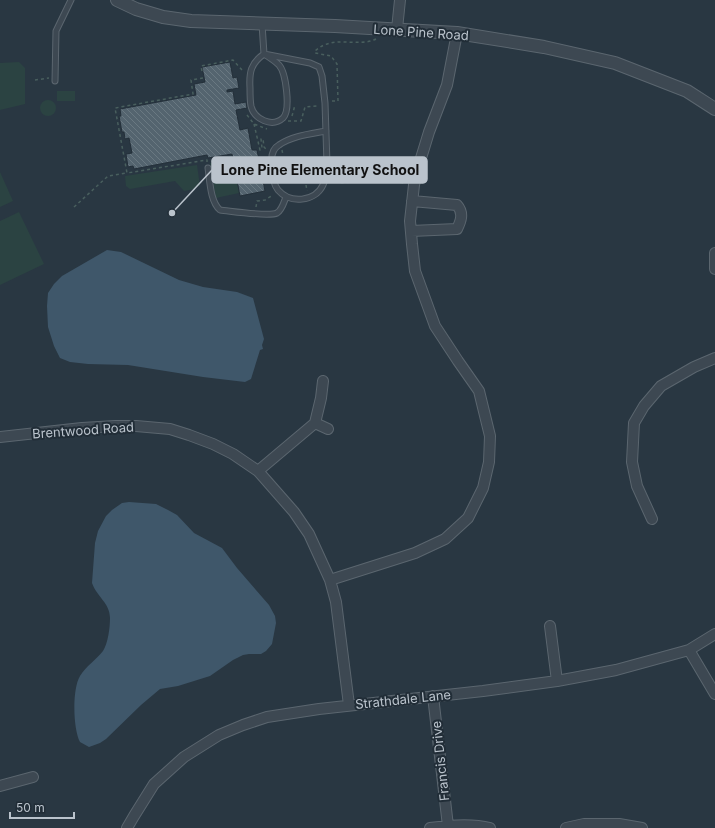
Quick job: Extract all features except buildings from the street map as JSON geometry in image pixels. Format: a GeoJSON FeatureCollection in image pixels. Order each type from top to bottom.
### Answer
{"type":"FeatureCollection","features":[{"type":"Feature","properties":{"kind":"street","name":"Lone Pine Road"},"geometry":{"type":"LineString","coordinates":[[118,0],[136,9],[163,17],[191,21],[335,26],[457,33],[544,47],[615,63],[687,91],[715,109]]}},
{"type":"Feature","properties":{"kind":"street"},"geometry":{"type":"LineString","coordinates":[[397,29],[400,0]]}},
{"type":"Feature","properties":{"kind":"street"},"geometry":{"type":"LineString","coordinates":[[330,580],[415,553],[445,539],[468,518],[483,488],[489,462],[490,436],[479,391],[435,326],[415,271],[411,231],[412,201],[418,168],[429,132],[447,85],[457,33]]}},
{"type":"Feature","properties":{"kind":"street"},"geometry":{"type":"LineString","coordinates":[[411,231],[457,229],[461,221],[462,214],[457,205],[412,201]]}},
{"type":"Feature","properties":{"kind":"street"},"geometry":{"type":"LineString","coordinates":[[715,253],[715,269]]}},
{"type":"Feature","properties":{"kind":"street"},"geometry":{"type":"LineString","coordinates":[[652,519],[638,486],[632,462],[634,423],[644,406],[662,386],[694,366],[715,358]]}},
{"type":"Feature","properties":{"kind":"street"},"geometry":{"type":"LineString","coordinates":[[258,471],[315,423],[321,398],[323,381]]}},
{"type":"Feature","properties":{"kind":"street"},"geometry":{"type":"LineString","coordinates":[[315,423],[328,429]]}},
{"type":"Feature","properties":{"kind":"street","name":"Brentwood Road"},"geometry":{"type":"LineString","coordinates":[[0,437],[114,426],[170,429],[213,444],[233,454],[258,471],[294,512],[310,534],[330,580],[336,602],[349,705]]}},
{"type":"Feature","properties":{"kind":"street"},"geometry":{"type":"LineString","coordinates":[[550,626],[557,681]]}},
{"type":"Feature","properties":{"kind":"street","name":"Strathdale Lane"},"geometry":{"type":"LineString","coordinates":[[127,828],[154,784],[184,757],[219,735],[243,725],[268,717],[349,705],[557,681],[616,670],[690,650],[715,634]]}},
{"type":"Feature","properties":{"kind":"street"},"geometry":{"type":"LineString","coordinates":[[690,650],[715,694]]}},
{"type":"Feature","properties":{"kind":"street","name":"Francis Drive"},"geometry":{"type":"LineString","coordinates":[[433,696],[448,826]]}},
{"type":"Feature","properties":{"kind":"street"},"geometry":{"type":"LineString","coordinates":[[0,784],[33,777]]}},
{"type":"Feature","properties":{"kind":"street"},"geometry":{"type":"LineString","coordinates":[[566,828],[584,824],[619,824],[642,828]]}},
{"type":"Feature","properties":{"kind":"street"},"geometry":{"type":"LineString","coordinates":[[430,828],[448,826],[482,826],[490,828]]}},
{"type":"Feature","properties":{"kind":"lane"},"geometry":{"type":"LineString","coordinates":[[55,80],[56,31],[71,0]]}},
{"type":"Feature","properties":{"kind":"lane"},"geometry":{"type":"LineString","coordinates":[[262,24],[264,54],[280,66],[287,95],[287,110],[283,117],[272,122],[261,119],[256,115],[251,107],[249,80],[255,60],[264,54],[310,63],[319,68],[322,76],[326,131],[327,171],[323,186],[318,192],[310,197],[295,199],[286,197],[275,184],[272,166],[272,152],[277,145],[290,139],[326,131]]}},
{"type":"Feature","properties":{"kind":"lane"},"geometry":{"type":"LineString","coordinates":[[208,168],[214,201],[220,210],[256,214],[275,214],[280,210],[286,197]]}},
{"type":"Feature","properties":{"kind":"path"},"geometry":{"type":"LineString","coordinates":[[202,71],[201,66],[233,60],[243,70],[243,76]]}},
{"type":"Feature","properties":{"kind":"path"},"geometry":{"type":"LineString","coordinates":[[127,173],[115,108],[193,94],[191,80],[204,78]]}},
{"type":"Feature","properties":{"kind":"path"},"geometry":{"type":"LineString","coordinates":[[35,80],[55,80]]}},
{"type":"Feature","properties":{"kind":"path"},"geometry":{"type":"LineString","coordinates":[[254,124],[260,151],[262,148],[261,139],[263,139],[264,147],[268,150]]}},
{"type":"Feature","properties":{"kind":"path"},"geometry":{"type":"LineString","coordinates":[[74,207],[108,176],[233,157]]}},
{"type":"Feature","properties":{"kind":"path"},"geometry":{"type":"LineString","coordinates":[[256,214],[256,202],[268,199],[275,194]]}},
{"type":"Feature","properties":{"kind":"green space"},"geometry":{"type":"Polygon","coordinates":[[[19,62],[25,68],[25,104],[0,110],[0,63],[19,62]]]}},
{"type":"Feature","properties":{"kind":"green space"},"geometry":{"type":"Polygon","coordinates":[[[57,91],[75,91],[75,101],[57,101],[57,91]]]}},
{"type":"Feature","properties":{"kind":"green space"},"geometry":{"type":"Polygon","coordinates":[[[45,100],[51,100],[56,105],[54,114],[51,116],[45,116],[40,111],[40,105],[45,100]]]}},
{"type":"Feature","properties":{"kind":"green space"},"geometry":{"type":"Polygon","coordinates":[[[233,159],[239,193],[216,198],[210,163],[233,159]]]}},
{"type":"Feature","properties":{"kind":"green space"},"geometry":{"type":"Polygon","coordinates":[[[197,165],[200,186],[196,187],[195,189],[184,191],[175,181],[130,189],[126,186],[125,176],[197,165]]]}},
{"type":"Feature","properties":{"kind":"green space"},"geometry":{"type":"Polygon","coordinates":[[[0,172],[13,201],[0,207],[0,172]]]}},
{"type":"Feature","properties":{"kind":"green space"},"geometry":{"type":"Polygon","coordinates":[[[19,212],[44,264],[0,285],[0,221],[19,212]]]}},
{"type":"Feature","properties":{"kind":"water"},"geometry":{"type":"Polygon","coordinates":[[[107,250],[121,252],[179,280],[203,287],[237,292],[253,298],[264,339],[262,345],[263,349],[260,350],[251,379],[245,382],[128,365],[70,362],[60,358],[54,346],[48,327],[48,293],[62,276],[107,250]]]}},
{"type":"Feature","properties":{"kind":"water"},"geometry":{"type":"Polygon","coordinates":[[[129,502],[156,504],[177,515],[194,533],[222,548],[269,605],[275,616],[276,623],[272,644],[266,651],[261,654],[243,655],[210,676],[178,686],[160,689],[106,739],[89,747],[80,742],[76,728],[74,709],[77,682],[82,672],[105,648],[110,622],[108,608],[92,583],[95,543],[98,531],[106,516],[122,503],[129,502]]]}},
{"type":"Feature","properties":{"kind":"place","name":"Lone Pine Elementary School"},"geometry":{"type":"Point","coordinates":[172,213]}}]}
